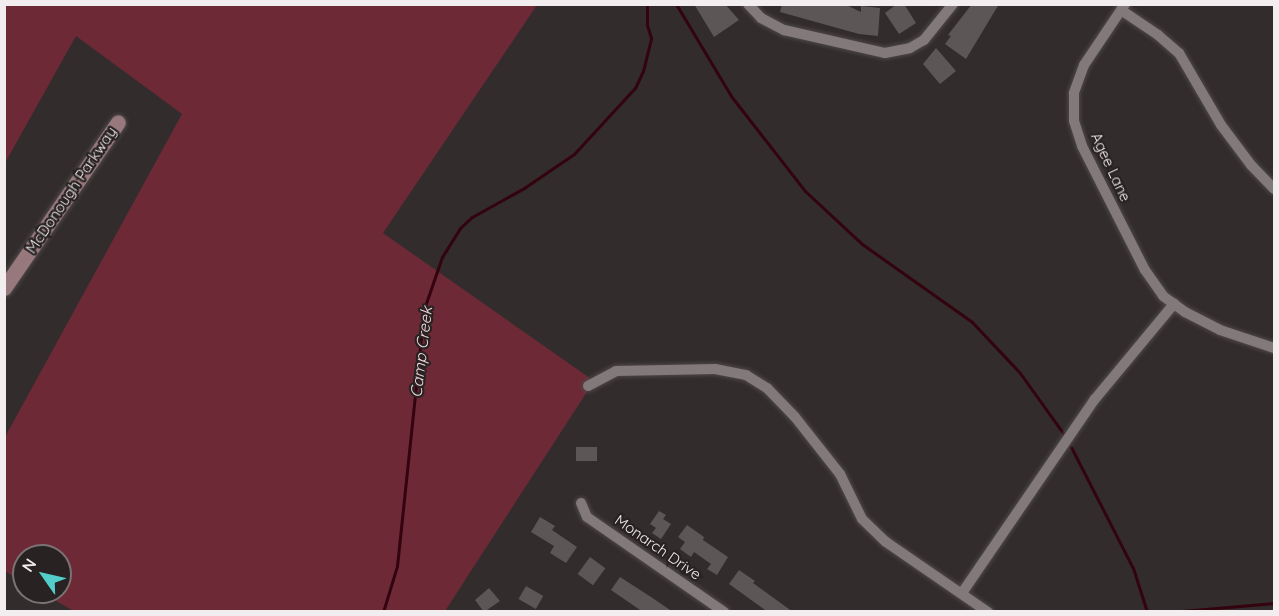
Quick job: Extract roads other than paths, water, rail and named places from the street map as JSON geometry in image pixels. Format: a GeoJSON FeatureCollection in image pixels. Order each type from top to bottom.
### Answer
{"type":"FeatureCollection","features":[{"type":"Feature","properties":{"kind":"street"},"geometry":{"type":"LineString","coordinates":[[748,4],[761,18],[784,30],[885,53],[910,48],[924,40],[953,4]]}},
{"type":"Feature","properties":{"kind":"street"},"geometry":{"type":"LineString","coordinates":[[1123,7],[1179,53],[1221,125],[1251,165],[1275,189]]}},
{"type":"Feature","properties":{"kind":"street","name":"Agee Lane"},"geometry":{"type":"LineString","coordinates":[[1123,7],[1084,65],[1074,93],[1074,121],[1082,146],[1145,270],[1163,296],[1220,330],[1275,348]]}},
{"type":"Feature","properties":{"kind":"street","name":"McDonough Parkway"},"geometry":{"type":"LineString","coordinates":[[4,288],[118,122]]}},
{"type":"Feature","properties":{"kind":"street"},"geometry":{"type":"LineString","coordinates":[[962,593],[1095,399],[1174,304]]}},
{"type":"Feature","properties":{"kind":"street"},"geometry":{"type":"LineString","coordinates":[[588,386],[616,371],[715,369],[746,375],[767,388],[801,425],[840,474],[862,519],[886,542],[988,612]]}},
{"type":"Feature","properties":{"kind":"street","name":"Monarch Drive"},"geometry":{"type":"LineString","coordinates":[[581,503],[587,517],[724,612]]}},
{"type":"Feature","properties":{"kind":"waterway","name":"Camp Creek"},"geometry":{"type":"LineString","coordinates":[[383,612],[397,566],[424,309],[442,257],[460,228],[472,217],[524,188],[574,154],[635,88],[643,71],[651,38],[647,25],[647,4]]}},
{"type":"Feature","properties":{"kind":"waterway"},"geometry":{"type":"LineString","coordinates":[[676,4],[731,96],[805,191],[862,244],[972,322],[1020,373],[1063,433]]}},
{"type":"Feature","properties":{"kind":"waterway"},"geometry":{"type":"LineString","coordinates":[[1071,447],[1133,568],[1147,612]]}},
{"type":"Feature","properties":{"kind":"waterway"},"geometry":{"type":"LineString","coordinates":[[1170,612],[1274,603]]}}]}
